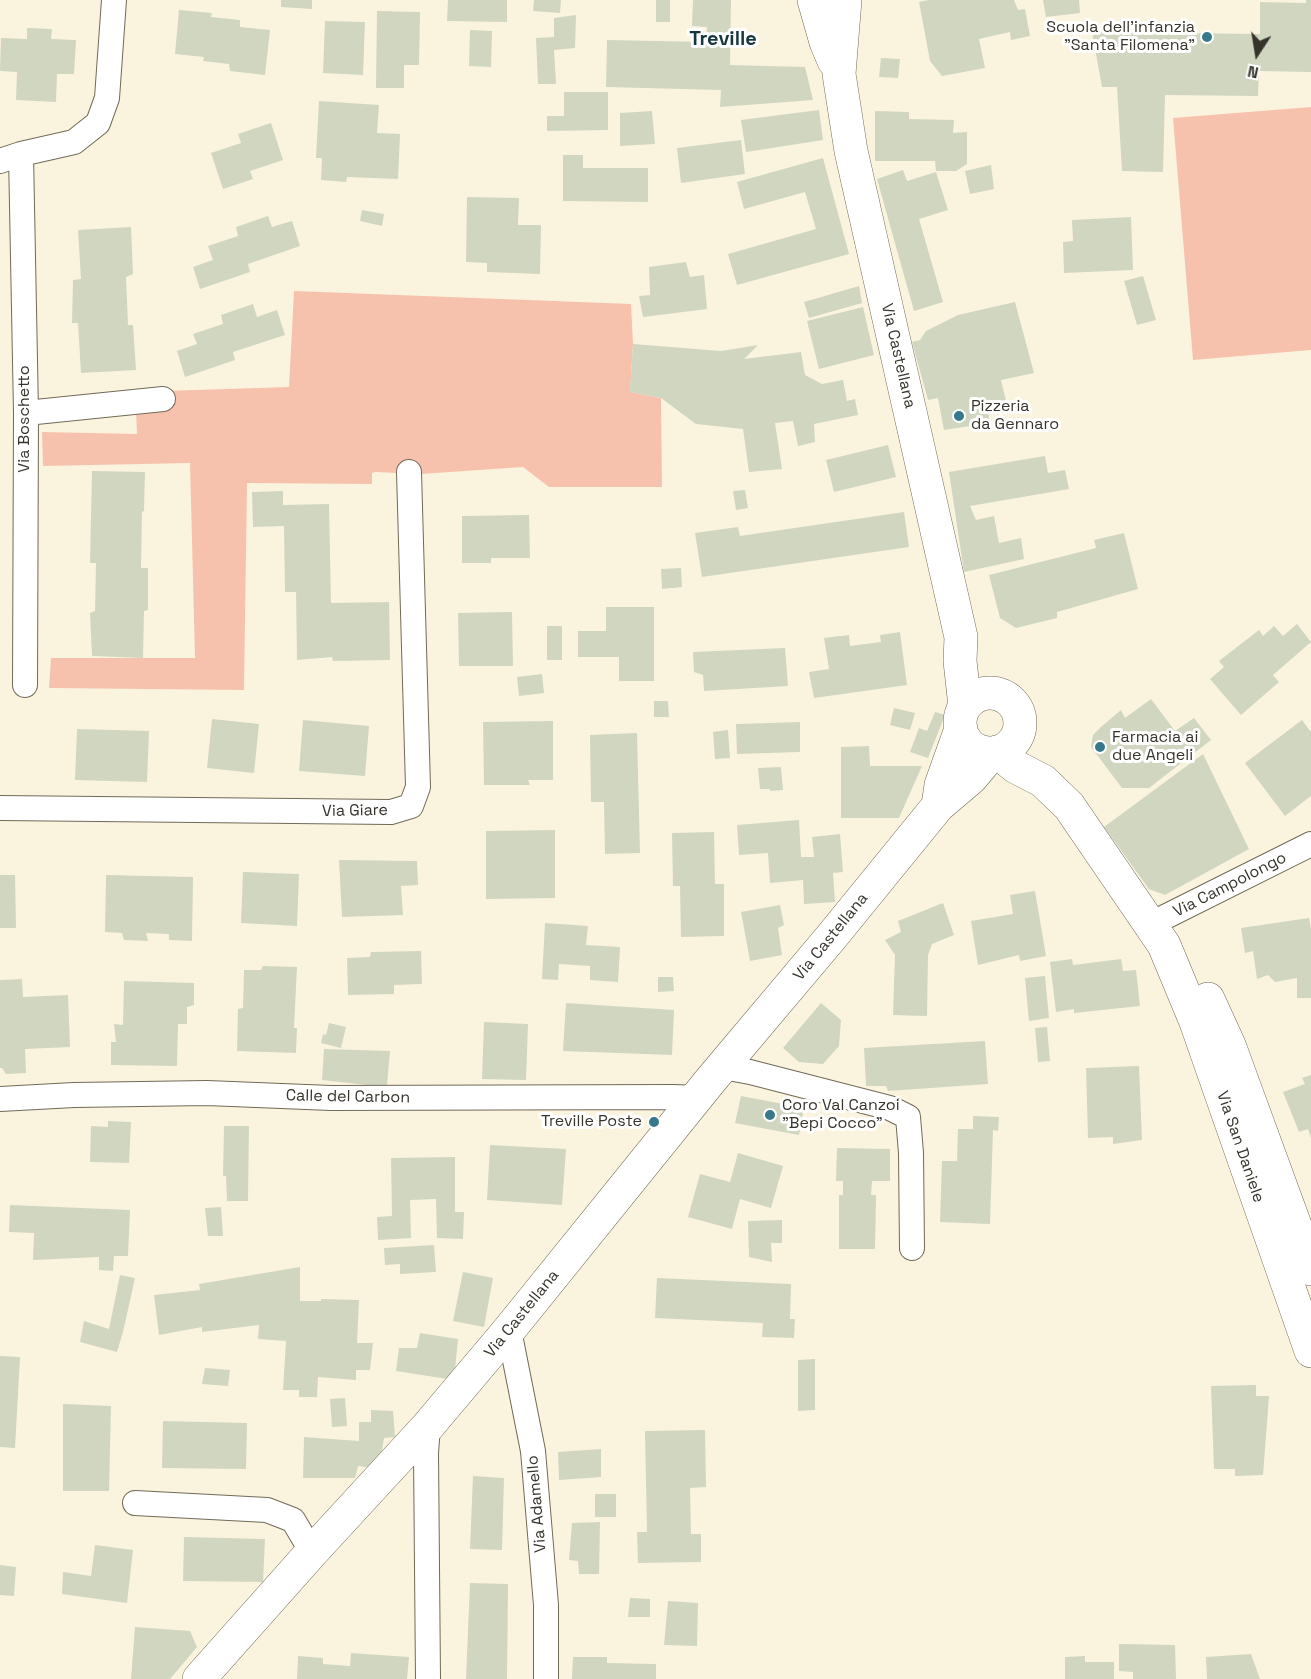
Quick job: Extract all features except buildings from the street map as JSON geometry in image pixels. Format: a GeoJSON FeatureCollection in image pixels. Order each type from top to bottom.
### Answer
{"type":"FeatureCollection","features":[{"type":"Feature","properties":{"kind":"street"},"geometry":{"type":"LineString","coordinates":[[10,158],[74,142],[98,123],[107,98],[114,0]]}},
{"type":"Feature","properties":{"kind":"street"},"geometry":{"type":"LineString","coordinates":[[814,0],[826,42],[839,74]]}},
{"type":"Feature","properties":{"kind":"street"},"geometry":{"type":"LineString","coordinates":[[839,74],[845,0]]}},
{"type":"Feature","properties":{"kind":"street","name":"Via Castellana"},"geometry":{"type":"LineString","coordinates":[[839,74],[851,151],[961,637],[963,718],[941,785],[938,806]]}},
{"type":"Feature","properties":{"kind":"street","name":"Via Boschetto"},"geometry":{"type":"LineString","coordinates":[[10,158],[26,413],[25,685]]}},
{"type":"Feature","properties":{"kind":"street"},"geometry":{"type":"LineString","coordinates":[[26,413],[163,399]]}},
{"type":"Feature","properties":{"kind":"street","name":"Via Giare"},"geometry":{"type":"LineString","coordinates":[[0,808],[391,812],[411,806],[418,787],[409,472]]}},
{"type":"Feature","properties":{"kind":"street","name":"Via Castellana"},"geometry":{"type":"LineString","coordinates":[[961,637],[975,653],[1000,694]]}},
{"type":"Feature","properties":{"kind":"street"},"geometry":{"type":"LineString","coordinates":[[985,693],[1000,694],[1019,712],[1018,733],[1005,749],[995,752],[979,751],[964,739],[963,718],[976,696],[985,693]]}},
{"type":"Feature","properties":{"kind":"street","name":"Via San Daniele"},"geometry":{"type":"LineString","coordinates":[[1020,727],[1043,781]]}},
{"type":"Feature","properties":{"kind":"street","name":"Via Castellana"},"geometry":{"type":"LineString","coordinates":[[199,1679],[428,1426],[938,806],[971,778],[995,752]]}},
{"type":"Feature","properties":{"kind":"street","name":"Via San Daniele"},"geometry":{"type":"LineString","coordinates":[[995,752],[1016,767],[1043,781],[1069,806],[1156,935],[1196,1022],[1296,1266],[1311,1351]]}},
{"type":"Feature","properties":{"kind":"street","name":"Via Campolongo"},"geometry":{"type":"LineString","coordinates":[[1156,935],[1311,844]]}},
{"type":"Feature","properties":{"kind":"street"},"geometry":{"type":"LineString","coordinates":[[723,1067],[890,1108],[908,1117],[911,1153],[912,1248]]}},
{"type":"Feature","properties":{"kind":"street","name":"Calle del Carbon"},"geometry":{"type":"LineString","coordinates":[[0,1099],[74,1095],[207,1093],[331,1098],[696,1098]]}},
{"type":"Feature","properties":{"kind":"street"},"geometry":{"type":"LineString","coordinates":[[1296,1266],[1294,1264],[1311,1311]]}},
{"type":"Feature","properties":{"kind":"street","name":"Via Adamello"},"geometry":{"type":"LineString","coordinates":[[509,1330],[532,1451],[546,1605],[546,1679]]}},
{"type":"Feature","properties":{"kind":"street"},"geometry":{"type":"LineString","coordinates":[[428,1426],[426,1453],[428,1679]]}},
{"type":"Feature","properties":{"kind":"street"},"geometry":{"type":"LineString","coordinates":[[135,1503],[267,1510],[292,1520],[312,1552]]}},
{"type":"Feature","properties":{"kind":"shaded area"},"geometry":{"type":"Polygon","coordinates":[[[1311,107],[1311,350],[1193,360],[1173,118],[1311,107]]]}},
{"type":"Feature","properties":{"kind":"shaded area"},"geometry":{"type":"Polygon","coordinates":[[[294,291],[631,304],[633,344],[630,392],[661,398],[662,487],[549,487],[523,467],[421,474],[375,472],[372,473],[372,484],[247,483],[244,690],[49,688],[51,658],[195,658],[190,463],[43,466],[42,432],[137,434],[136,409],[164,391],[289,387],[294,291]]]}},
{"type":"Feature","properties":{"kind":"place","name":"Scuola dell'infanzia \"Santa Filomena\""},"geometry":{"type":"Point","coordinates":[1207,37]}},
{"type":"Feature","properties":{"kind":"place","name":"Pizzeria da Gennaro"},"geometry":{"type":"Point","coordinates":[959,416]}},
{"type":"Feature","properties":{"kind":"place","name":"Farmacia ai due Angeli"},"geometry":{"type":"Point","coordinates":[1100,747]}},
{"type":"Feature","properties":{"kind":"place","name":"Coro Val Canzoi \"Bepi Cocco\""},"geometry":{"type":"Point","coordinates":[770,1115]}},
{"type":"Feature","properties":{"kind":"place","name":"Treville Poste"},"geometry":{"type":"Point","coordinates":[654,1122]}},
{"type":"Feature","properties":{"kind":"district","name":"Treville"},"geometry":{"type":"Point","coordinates":[723,40]}}]}
